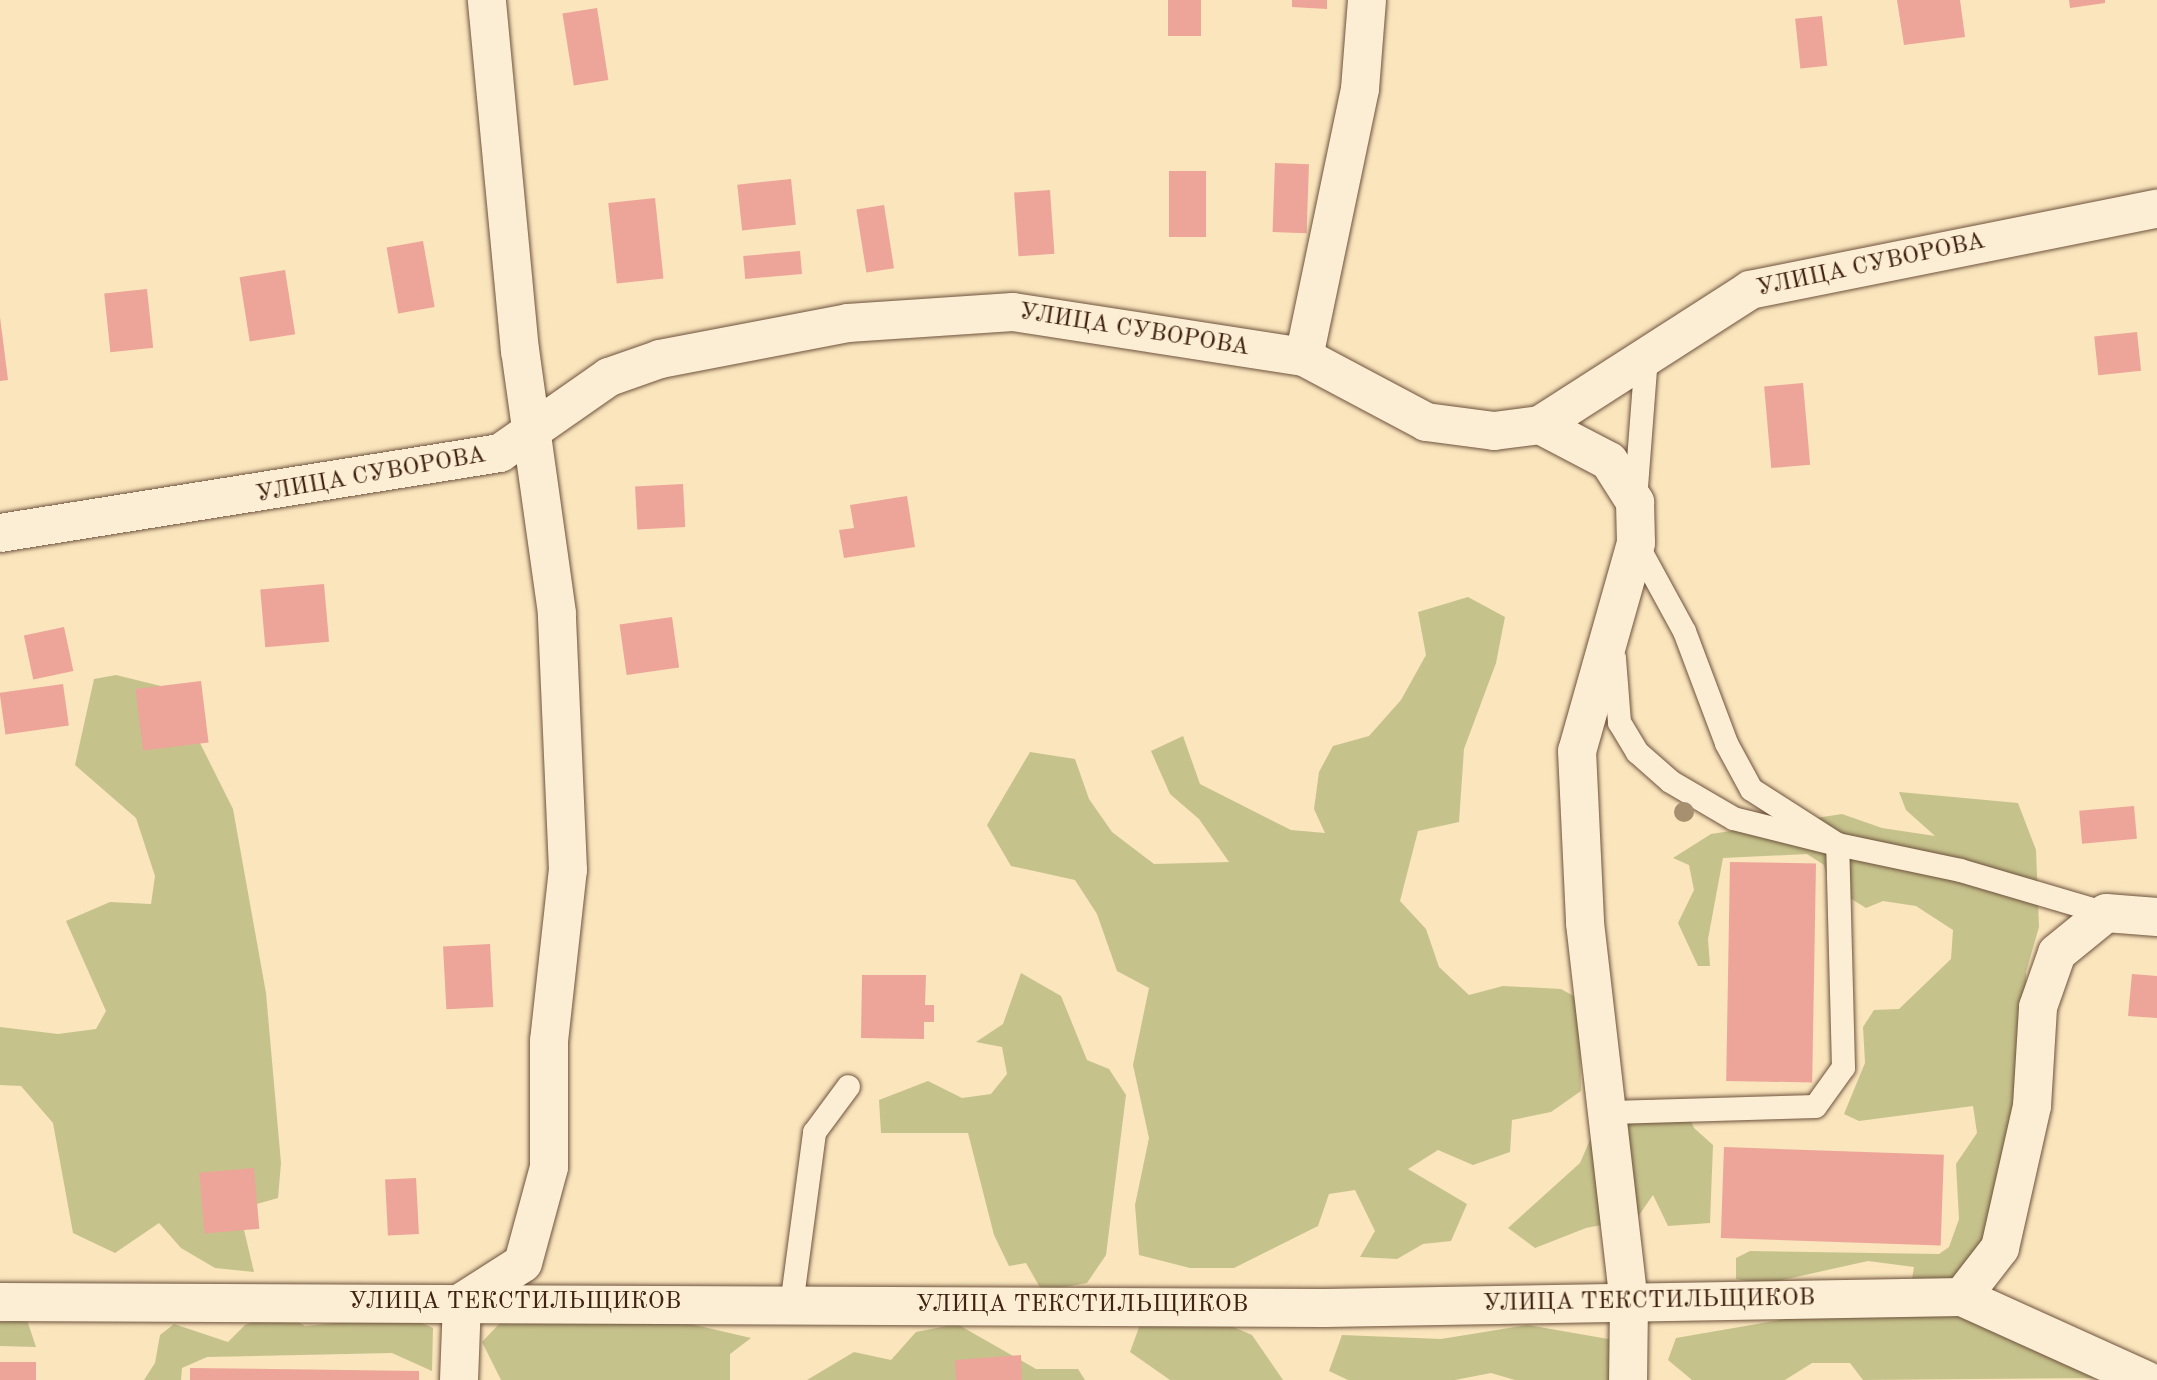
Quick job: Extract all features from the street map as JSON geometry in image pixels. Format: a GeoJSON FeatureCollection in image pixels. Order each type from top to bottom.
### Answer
{"type":"FeatureCollection","features":[{"type":"Feature","properties":{"kind":"street"},"geometry":{"type":"LineString","coordinates":[[459,1380],[462,1302],[523,1263],[549,1167],[549,1041],[568,870],[568,783],[557,613],[535,434],[520,351],[487,0]]}},
{"type":"Feature","properties":{"kind":"street"},"geometry":{"type":"LineString","coordinates":[[1304,357],[1360,89],[1367,0]]}},
{"type":"Feature","properties":{"kind":"street","name":"УЛИЦА СУВОРОВА"},"geometry":{"type":"LineString","coordinates":[[0,533],[487,455],[535,434],[609,377],[660,359],[849,323],[1013,312],[1304,357],[1426,422],[1494,430],[1540,425],[1750,289],[2157,209]]}},
{"type":"Feature","properties":{"kind":"street"},"geometry":{"type":"LineString","coordinates":[[1540,425],[1609,461],[1635,502],[1636,543],[1615,633],[1577,751],[1585,923],[1611,1112],[1629,1303],[1628,1380]]}},
{"type":"Feature","properties":{"kind":"street"},"geometry":{"type":"LineString","coordinates":[[1962,1297],[2000,1248],[2032,1106],[2038,1007],[2057,953],[2106,913],[2157,917]]}},
{"type":"Feature","properties":{"kind":"street","name":"УЛИЦА ТЕКСТИЛЬЩИКОВ"},"geometry":{"type":"LineString","coordinates":[[0,1302],[791,1305],[1629,1303],[1962,1297],[2146,1380]]}},
{"type":"Feature","properties":{"kind":"lane"},"geometry":{"type":"LineString","coordinates":[[1635,502],[1646,356]]}},
{"type":"Feature","properties":{"kind":"lane"},"geometry":{"type":"LineString","coordinates":[[1636,543],[1684,631],[1726,743],[1751,789],[1837,844]]}},
{"type":"Feature","properties":{"kind":"lane"},"geometry":{"type":"LineString","coordinates":[[1615,633],[1619,722],[1637,752],[1670,781],[1733,818],[1837,844],[1960,870],[2106,913]]}},
{"type":"Feature","properties":{"kind":"lane"},"geometry":{"type":"LineString","coordinates":[[1611,1112],[1815,1106],[1843,1067],[1837,844]]}},
{"type":"Feature","properties":{"kind":"lane"},"geometry":{"type":"LineString","coordinates":[[791,1305],[814,1132],[848,1086]]}},
{"type":"Feature","properties":{"kind":"shaded area"},"geometry":{"type":"Polygon","coordinates":[[[1468,597],[1505,617],[1496,663],[1464,749],[1459,822],[1418,831],[1400,901],[1426,929],[1439,967],[1469,995],[1503,986],[1561,989],[1579,999],[1581,1091],[1551,1112],[1512,1120],[1510,1152],[1473,1165],[1438,1150],[1408,1169],[1467,1204],[1451,1241],[1423,1244],[1397,1259],[1360,1257],[1375,1231],[1355,1190],[1329,1194],[1318,1226],[1234,1268],[1190,1268],[1139,1255],[1135,1205],[1149,1138],[1133,1065],[1149,988],[1117,971],[1097,914],[1075,880],[1011,866],[987,825],[1030,752],[1075,759],[1089,799],[1112,832],[1154,864],[1229,862],[1199,819],[1170,794],[1151,751],[1183,736],[1200,784],[1291,830],[1325,833],[1314,809],[1319,772],[1333,746],[1369,736],[1401,700],[1426,655],[1418,612],[1468,597]]]}},
{"type":"Feature","properties":{"kind":"shaded area"},"geometry":{"type":"Polygon","coordinates":[[[116,675],[173,689],[233,809],[266,993],[281,1163],[278,1198],[239,1209],[254,1272],[215,1268],[181,1248],[159,1223],[115,1253],[73,1233],[53,1123],[21,1086],[0,1085],[0,1027],[58,1034],[96,1029],[106,1011],[66,921],[110,902],[151,904],[155,876],[136,818],[75,765],[94,679],[116,675]]]}},
{"type":"Feature","properties":{"kind":"shaded area"},"geometry":{"type":"Polygon","coordinates":[[[1899,792],[2018,803],[2036,850],[2039,927],[2026,972],[2028,1041],[2010,1164],[1960,1314],[2099,1378],[1863,1380],[1850,1363],[1812,1363],[1785,1380],[1692,1380],[1668,1360],[1676,1338],[1791,1318],[1912,1279],[1914,1267],[1868,1261],[1764,1284],[1736,1279],[1736,1258],[1750,1251],[1939,1254],[1949,1247],[1959,1219],[1956,1164],[1977,1133],[1973,1106],[1859,1121],[1844,1114],[1865,1063],[1863,1027],[1874,1010],[1899,1009],[1951,959],[1953,930],[1916,906],[1883,901],[1866,908],[1829,885],[1824,865],[1807,854],[1723,858],[1708,939],[1710,966],[1698,966],[1678,923],[1694,890],[1689,865],[1673,858],[1711,834],[1842,814],[1882,828],[1935,836],[1906,810],[1899,792]]]}},
{"type":"Feature","properties":{"kind":"shaded area"},"geometry":{"type":"Polygon","coordinates":[[[1021,973],[1061,996],[1087,1060],[1109,1069],[1126,1095],[1106,1255],[1087,1283],[1042,1291],[1026,1263],[1009,1266],[994,1235],[968,1133],[881,1133],[879,1100],[928,1081],[962,1098],[991,1094],[1007,1074],[1002,1047],[976,1042],[1003,1024],[1021,973]]]}},
{"type":"Feature","properties":{"kind":"shaded area"},"geometry":{"type":"Polygon","coordinates":[[[1651,1099],[1684,1104],[1694,1128],[1713,1145],[1710,1223],[1668,1226],[1653,1195],[1637,1218],[1586,1228],[1535,1248],[1508,1228],[1580,1163],[1593,1133],[1621,1124],[1651,1099]]]}},
{"type":"Feature","properties":{"kind":"shaded area"},"geometry":{"type":"Polygon","coordinates":[[[280,1311],[305,1326],[407,1316],[433,1328],[432,1371],[392,1353],[207,1357],[182,1368],[181,1380],[144,1380],[155,1363],[160,1335],[174,1324],[228,1342],[245,1325],[280,1311]]]}},
{"type":"Feature","properties":{"kind":"shaded area"},"geometry":{"type":"Polygon","coordinates":[[[27,1320],[36,1347],[0,1346],[0,1322],[27,1320]]]}},
{"type":"Feature","properties":{"kind":"shaded area"},"geometry":{"type":"Polygon","coordinates":[[[501,1322],[691,1324],[751,1338],[730,1354],[730,1380],[501,1380],[482,1342],[501,1322]]]}},
{"type":"Feature","properties":{"kind":"shaded area"},"geometry":{"type":"Polygon","coordinates":[[[1141,1322],[1224,1323],[1252,1335],[1283,1380],[1170,1380],[1130,1352],[1141,1322]]]}},
{"type":"Feature","properties":{"kind":"shaded area"},"geometry":{"type":"Polygon","coordinates":[[[957,1324],[1036,1369],[1078,1369],[1085,1380],[807,1380],[854,1352],[891,1360],[916,1332],[957,1324]]]}},
{"type":"Feature","properties":{"kind":"shaded area"},"geometry":{"type":"Polygon","coordinates":[[[1528,1325],[1614,1340],[1610,1380],[1515,1380],[1491,1373],[1455,1380],[1348,1380],[1329,1371],[1342,1335],[1441,1339],[1528,1325]]]}},
{"type":"Feature","properties":{"kind":"building"},"geometry":{"type":"Polygon","coordinates":[[[1168,0],[1201,0],[1201,36],[1168,36],[1168,0]]]}},
{"type":"Feature","properties":{"kind":"building"},"geometry":{"type":"Polygon","coordinates":[[[1292,0],[1327,0],[1327,9],[1292,7],[1292,0]]]}},
{"type":"Feature","properties":{"kind":"building"},"geometry":{"type":"Polygon","coordinates":[[[1897,0],[1960,0],[1965,37],[1904,45],[1897,0]]]}},
{"type":"Feature","properties":{"kind":"building"},"geometry":{"type":"Polygon","coordinates":[[[2069,0],[2105,0],[2105,3],[2070,8],[2069,0]]]}},
{"type":"Feature","properties":{"kind":"building"},"geometry":{"type":"Polygon","coordinates":[[[597,8],[608,80],[574,86],[562,13],[597,8]]]}},
{"type":"Feature","properties":{"kind":"building"},"geometry":{"type":"Polygon","coordinates":[[[1822,16],[1827,66],[1800,69],[1795,19],[1822,16]]]}},
{"type":"Feature","properties":{"kind":"building"},"geometry":{"type":"Polygon","coordinates":[[[1275,163],[1309,164],[1307,233],[1273,232],[1275,163]]]}},
{"type":"Feature","properties":{"kind":"building"},"geometry":{"type":"Polygon","coordinates":[[[1169,171],[1206,171],[1206,237],[1169,237],[1169,171]]]}},
{"type":"Feature","properties":{"kind":"building"},"geometry":{"type":"Polygon","coordinates":[[[791,179],[796,225],[742,230],[737,185],[791,179]]]}},
{"type":"Feature","properties":{"kind":"building"},"geometry":{"type":"Polygon","coordinates":[[[1050,190],[1054,254],[1019,256],[1014,193],[1050,190]]]}},
{"type":"Feature","properties":{"kind":"building"},"geometry":{"type":"Polygon","coordinates":[[[655,198],[663,279],[617,283],[608,203],[655,198]]]}},
{"type":"Feature","properties":{"kind":"building"},"geometry":{"type":"Polygon","coordinates":[[[884,205],[894,268],[866,273],[856,209],[884,205]]]}},
{"type":"Feature","properties":{"kind":"building"},"geometry":{"type":"Polygon","coordinates":[[[423,241],[435,307],[398,313],[387,247],[423,241]]]}},
{"type":"Feature","properties":{"kind":"building"},"geometry":{"type":"Polygon","coordinates":[[[800,251],[802,274],[745,279],[743,256],[800,251]]]}},
{"type":"Feature","properties":{"kind":"building"},"geometry":{"type":"Polygon","coordinates":[[[285,270],[295,334],[250,341],[240,277],[285,270]]]}},
{"type":"Feature","properties":{"kind":"building"},"geometry":{"type":"Polygon","coordinates":[[[147,289],[153,348],[110,352],[104,293],[147,289]]]}},
{"type":"Feature","properties":{"kind":"building"},"geometry":{"type":"Polygon","coordinates":[[[0,317],[8,380],[0,381],[0,317]]]}},
{"type":"Feature","properties":{"kind":"building"},"geometry":{"type":"Polygon","coordinates":[[[2137,332],[2141,371],[2098,375],[2094,336],[2137,332]]]}},
{"type":"Feature","properties":{"kind":"building"},"geometry":{"type":"Polygon","coordinates":[[[1803,383],[1810,465],[1771,468],[1764,386],[1803,383]]]}},
{"type":"Feature","properties":{"kind":"building"},"geometry":{"type":"Polygon","coordinates":[[[683,484],[685,527],[637,529],[635,487],[683,484]]]}},
{"type":"Feature","properties":{"kind":"building"},"geometry":{"type":"Polygon","coordinates":[[[907,496],[915,547],[844,558],[839,530],[854,528],[850,505],[907,496]]]}},
{"type":"Feature","properties":{"kind":"building"},"geometry":{"type":"Polygon","coordinates":[[[324,584],[329,642],[265,647],[260,590],[324,584]]]}},
{"type":"Feature","properties":{"kind":"building"},"geometry":{"type":"Polygon","coordinates":[[[672,617],[679,668],[627,675],[620,624],[672,617]]]}},
{"type":"Feature","properties":{"kind":"building"},"geometry":{"type":"Polygon","coordinates":[[[64,627],[73,671],[33,680],[24,636],[64,627]]]}},
{"type":"Feature","properties":{"kind":"building"},"geometry":{"type":"Polygon","coordinates":[[[201,681],[209,743],[143,751],[135,689],[201,681]]]}},
{"type":"Feature","properties":{"kind":"building"},"geometry":{"type":"Polygon","coordinates":[[[63,684],[69,726],[5,734],[0,693],[63,684]]]}},
{"type":"Feature","properties":{"kind":"building"},"geometry":{"type":"Polygon","coordinates":[[[2134,806],[2137,839],[2082,844],[2079,811],[2134,806]]]}},
{"type":"Feature","properties":{"kind":"building"},"geometry":{"type":"Polygon","coordinates":[[[1730,862],[1816,864],[1812,1082],[1726,1081],[1730,862]]]}},
{"type":"Feature","properties":{"kind":"building"},"geometry":{"type":"Polygon","coordinates":[[[490,944],[493,1007],[446,1009],[443,946],[490,944]]]}},
{"type":"Feature","properties":{"kind":"building"},"geometry":{"type":"Polygon","coordinates":[[[2132,974],[2157,976],[2157,1018],[2128,1016],[2132,974]]]}},
{"type":"Feature","properties":{"kind":"building"},"geometry":{"type":"Polygon","coordinates":[[[862,975],[926,975],[925,1005],[934,1005],[934,1022],[924,1022],[924,1039],[861,1038],[862,975]]]}},
{"type":"Feature","properties":{"kind":"building"},"geometry":{"type":"Polygon","coordinates":[[[1724,1147],[1944,1155],[1941,1246],[1721,1238],[1724,1147]]]}},
{"type":"Feature","properties":{"kind":"building"},"geometry":{"type":"Polygon","coordinates":[[[254,1168],[259,1229],[205,1234],[199,1173],[254,1168]]]}},
{"type":"Feature","properties":{"kind":"building"},"geometry":{"type":"Polygon","coordinates":[[[416,1178],[419,1234],[388,1236],[385,1180],[416,1178]]]}},
{"type":"Feature","properties":{"kind":"building"},"geometry":{"type":"Polygon","coordinates":[[[1021,1355],[1022,1380],[956,1380],[955,1360],[1021,1355]]]}},
{"type":"Feature","properties":{"kind":"building"},"geometry":{"type":"Polygon","coordinates":[[[0,1362],[36,1362],[36,1380],[0,1380],[0,1362]]]}},
{"type":"Feature","properties":{"kind":"building"},"geometry":{"type":"Polygon","coordinates":[[[190,1368],[419,1371],[419,1380],[190,1380],[190,1368]]]}}]}
